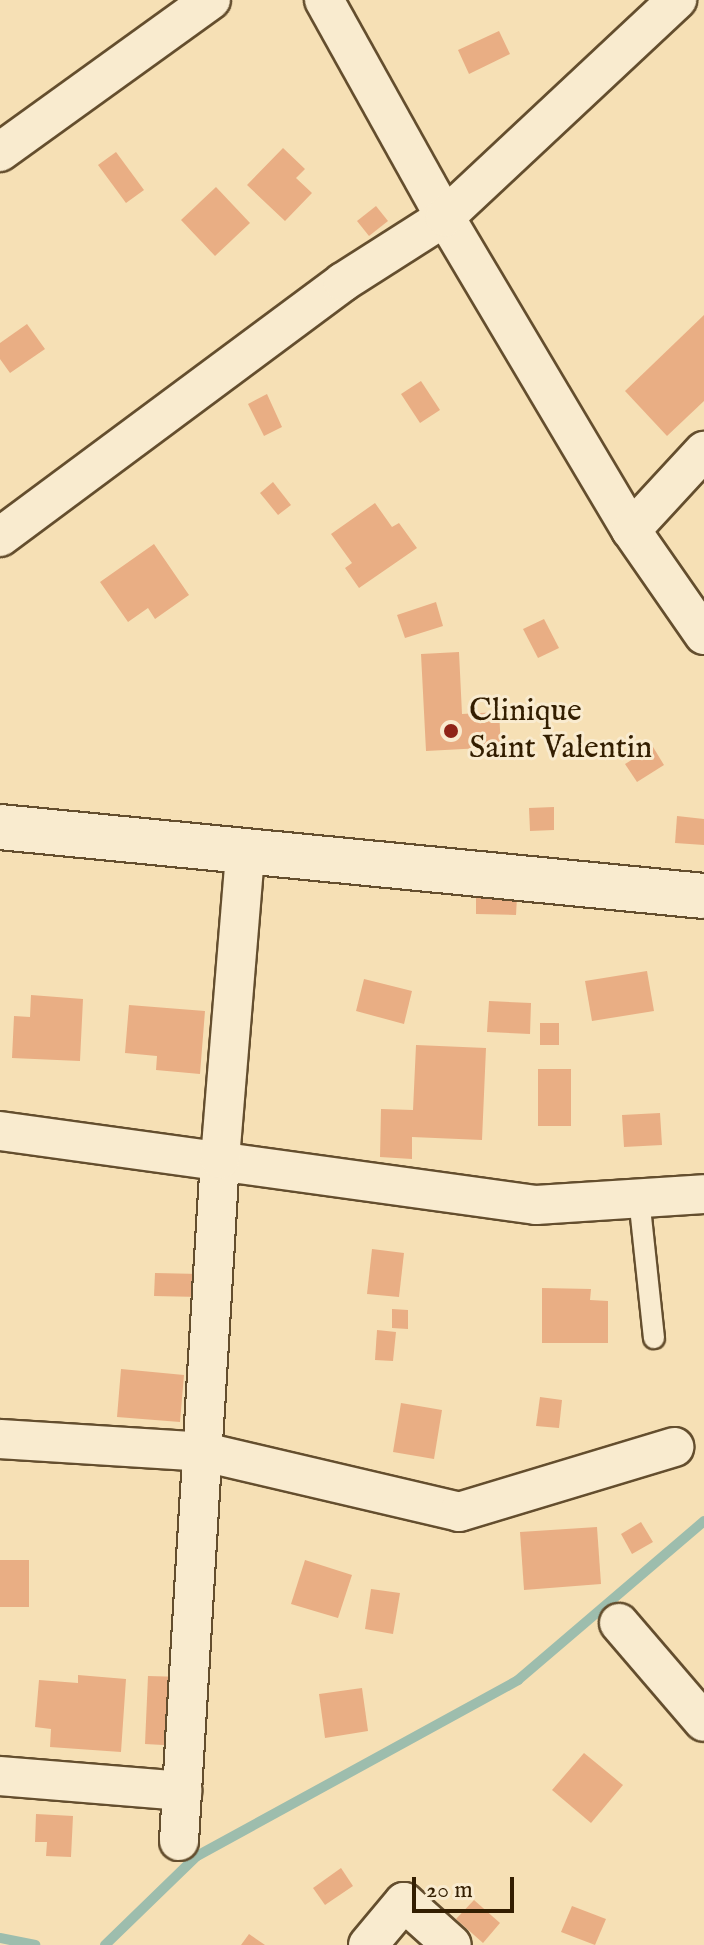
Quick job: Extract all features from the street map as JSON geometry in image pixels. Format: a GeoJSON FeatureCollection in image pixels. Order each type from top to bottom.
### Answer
{"type":"FeatureCollection","features":[{"type":"Feature","properties":{"kind":"street"},"geometry":{"type":"LineString","coordinates":[[0,152],[211,0]]}},
{"type":"Feature","properties":{"kind":"street"},"geometry":{"type":"LineString","coordinates":[[324,0],[445,217],[631,530],[704,635]]}},
{"type":"Feature","properties":{"kind":"street"},"geometry":{"type":"LineString","coordinates":[[0,537],[343,282],[445,217],[677,0]]}},
{"type":"Feature","properties":{"kind":"street"},"geometry":{"type":"LineString","coordinates":[[631,530],[704,451]]}},
{"type":"Feature","properties":{"kind":"street"},"geometry":{"type":"LineString","coordinates":[[0,827],[704,896]]}},
{"type":"Feature","properties":{"kind":"street"},"geometry":{"type":"LineString","coordinates":[[179,1841],[220,1159],[245,853]]}},
{"type":"Feature","properties":{"kind":"street"},"geometry":{"type":"LineString","coordinates":[[0,1131],[536,1205],[704,1194]]}},
{"type":"Feature","properties":{"kind":"street"},"geometry":{"type":"LineString","coordinates":[[0,1439],[204,1452],[459,1512],[674,1447]]}},
{"type":"Feature","properties":{"kind":"street"},"geometry":{"type":"LineString","coordinates":[[619,1623],[704,1722]]}},
{"type":"Feature","properties":{"kind":"street"},"geometry":{"type":"LineString","coordinates":[[0,1776],[182,1791]]}},
{"type":"Feature","properties":{"kind":"street"},"geometry":{"type":"LineString","coordinates":[[368,1945],[404,1902],[452,1945]]}},
{"type":"Feature","properties":{"kind":"lane"},"geometry":{"type":"LineString","coordinates":[[639,1198],[654,1338]]}},
{"type":"Feature","properties":{"kind":"building"},"geometry":{"type":"Polygon","coordinates":[[[499,31],[510,54],[469,74],[458,50],[499,31]]]}},
{"type":"Feature","properties":{"kind":"building"},"geometry":{"type":"Polygon","coordinates":[[[283,148],[305,169],[296,178],[312,193],[285,221],[247,185],[283,148]]]}},
{"type":"Feature","properties":{"kind":"building"},"geometry":{"type":"Polygon","coordinates":[[[116,152],[144,190],[126,203],[98,165],[116,152]]]}},
{"type":"Feature","properties":{"kind":"building"},"geometry":{"type":"Polygon","coordinates":[[[216,187],[250,223],[215,256],[181,220],[216,187]]]}},
{"type":"Feature","properties":{"kind":"building"},"geometry":{"type":"Polygon","coordinates":[[[376,206],[388,221],[369,236],[357,221],[376,206]]]}},
{"type":"Feature","properties":{"kind":"building"},"geometry":{"type":"Polygon","coordinates":[[[704,315],[704,401],[667,436],[625,391],[704,315]]]}},
{"type":"Feature","properties":{"kind":"building"},"geometry":{"type":"Polygon","coordinates":[[[27,324],[45,349],[10,373],[0,359],[0,343],[27,324]]]}},
{"type":"Feature","properties":{"kind":"building"},"geometry":{"type":"Polygon","coordinates":[[[421,381],[440,410],[420,423],[401,394],[421,381]]]}},
{"type":"Feature","properties":{"kind":"building"},"geometry":{"type":"Polygon","coordinates":[[[267,394],[282,427],[264,436],[248,404],[267,394]]]}},
{"type":"Feature","properties":{"kind":"building"},"geometry":{"type":"Polygon","coordinates":[[[273,482],[291,505],[278,515],[260,493],[273,482]]]}},
{"type":"Feature","properties":{"kind":"building"},"geometry":{"type":"Polygon","coordinates":[[[375,503],[392,527],[399,523],[417,548],[359,588],[345,568],[352,563],[331,534],[375,503]]]}},
{"type":"Feature","properties":{"kind":"building"},"geometry":{"type":"Polygon","coordinates":[[[154,544],[189,595],[155,619],[148,608],[128,622],[100,582],[154,544]]]}},
{"type":"Feature","properties":{"kind":"building"},"geometry":{"type":"Polygon","coordinates":[[[436,602],[443,626],[405,638],[397,615],[436,602]]]}},
{"type":"Feature","properties":{"kind":"building"},"geometry":{"type":"Polygon","coordinates":[[[544,619],[559,648],[538,658],[523,629],[544,619]]]}},
{"type":"Feature","properties":{"kind":"building"},"geometry":{"type":"Polygon","coordinates":[[[459,652],[462,714],[499,712],[501,747],[426,751],[421,654],[459,652]]]}},
{"type":"Feature","properties":{"kind":"building"},"geometry":{"type":"Polygon","coordinates":[[[653,747],[664,765],[637,782],[625,764],[653,747]]]}},
{"type":"Feature","properties":{"kind":"building"},"geometry":{"type":"Polygon","coordinates":[[[554,807],[554,830],[530,831],[529,808],[554,807]]]}},
{"type":"Feature","properties":{"kind":"building"},"geometry":{"type":"Polygon","coordinates":[[[677,816],[704,819],[704,845],[675,843],[677,816]]]}},
{"type":"Feature","properties":{"kind":"building"},"geometry":{"type":"Polygon","coordinates":[[[476,895],[517,897],[516,915],[476,914],[476,895]]]}},
{"type":"Feature","properties":{"kind":"building"},"geometry":{"type":"Polygon","coordinates":[[[647,971],[654,1011],[592,1021],[585,981],[647,971]]]}},
{"type":"Feature","properties":{"kind":"building"},"geometry":{"type":"Polygon","coordinates":[[[364,979],[412,991],[404,1024],[356,1011],[364,979]]]}},
{"type":"Feature","properties":{"kind":"building"},"geometry":{"type":"Polygon","coordinates":[[[31,995],[83,999],[80,1061],[12,1058],[14,1016],[30,1017],[31,995]]]}},
{"type":"Feature","properties":{"kind":"building"},"geometry":{"type":"Polygon","coordinates":[[[489,1001],[531,1003],[530,1034],[487,1032],[489,1001]]]}},
{"type":"Feature","properties":{"kind":"building"},"geometry":{"type":"Polygon","coordinates":[[[129,1005],[205,1011],[200,1074],[156,1070],[157,1056],[125,1053],[129,1005]]]}},
{"type":"Feature","properties":{"kind":"building"},"geometry":{"type":"Polygon","coordinates":[[[540,1023],[559,1023],[559,1045],[540,1045],[540,1023]]]}},
{"type":"Feature","properties":{"kind":"building"},"geometry":{"type":"Polygon","coordinates":[[[416,1045],[486,1048],[482,1140],[412,1137],[412,1159],[380,1157],[381,1109],[413,1110],[416,1045]]]}},
{"type":"Feature","properties":{"kind":"building"},"geometry":{"type":"Polygon","coordinates":[[[538,1069],[571,1069],[571,1126],[538,1126],[538,1069]]]}},
{"type":"Feature","properties":{"kind":"building"},"geometry":{"type":"Polygon","coordinates":[[[660,1113],[662,1145],[624,1147],[622,1115],[660,1113]]]}},
{"type":"Feature","properties":{"kind":"building"},"geometry":{"type":"Polygon","coordinates":[[[372,1249],[404,1253],[399,1297],[367,1294],[372,1249]]]}},
{"type":"Feature","properties":{"kind":"building"},"geometry":{"type":"Polygon","coordinates":[[[155,1273],[200,1274],[200,1297],[154,1296],[155,1273]]]}},
{"type":"Feature","properties":{"kind":"building"},"geometry":{"type":"Polygon","coordinates":[[[542,1288],[591,1289],[590,1300],[608,1301],[608,1343],[542,1343],[542,1288]]]}},
{"type":"Feature","properties":{"kind":"building"},"geometry":{"type":"Polygon","coordinates":[[[392,1309],[408,1310],[408,1329],[392,1328],[392,1309]]]}},
{"type":"Feature","properties":{"kind":"building"},"geometry":{"type":"Polygon","coordinates":[[[377,1330],[396,1332],[393,1361],[375,1360],[377,1330]]]}},
{"type":"Feature","properties":{"kind":"building"},"geometry":{"type":"Polygon","coordinates":[[[121,1369],[184,1375],[180,1422],[117,1417],[121,1369]]]}},
{"type":"Feature","properties":{"kind":"building"},"geometry":{"type":"Polygon","coordinates":[[[540,1397],[562,1400],[559,1428],[536,1426],[540,1397]]]}},
{"type":"Feature","properties":{"kind":"building"},"geometry":{"type":"Polygon","coordinates":[[[401,1403],[442,1410],[434,1459],[393,1452],[401,1403]]]}},
{"type":"Feature","properties":{"kind":"building"},"geometry":{"type":"Polygon","coordinates":[[[641,1522],[653,1542],[632,1554],[621,1534],[641,1522]]]}},
{"type":"Feature","properties":{"kind":"building"},"geometry":{"type":"Polygon","coordinates":[[[597,1527],[601,1584],[524,1590],[520,1532],[597,1527]]]}},
{"type":"Feature","properties":{"kind":"building"},"geometry":{"type":"Polygon","coordinates":[[[0,1560],[29,1560],[29,1607],[0,1607],[0,1560]]]}},
{"type":"Feature","properties":{"kind":"building"},"geometry":{"type":"Polygon","coordinates":[[[305,1560],[352,1575],[338,1618],[291,1604],[305,1560]]]}},
{"type":"Feature","properties":{"kind":"building"},"geometry":{"type":"Polygon","coordinates":[[[371,1589],[400,1593],[393,1634],[365,1629],[371,1589]]]}},
{"type":"Feature","properties":{"kind":"building"},"geometry":{"type":"Polygon","coordinates":[[[78,1675],[126,1679],[121,1752],[50,1747],[51,1729],[35,1727],[39,1680],[78,1683],[78,1675]]]}},
{"type":"Feature","properties":{"kind":"building"},"geometry":{"type":"Polygon","coordinates":[[[148,1676],[184,1677],[181,1746],[145,1744],[148,1676]]]}},
{"type":"Feature","properties":{"kind":"building"},"geometry":{"type":"Polygon","coordinates":[[[362,1688],[368,1731],[325,1738],[319,1694],[362,1688]]]}},
{"type":"Feature","properties":{"kind":"building"},"geometry":{"type":"Polygon","coordinates":[[[584,1753],[623,1785],[591,1823],[552,1790],[584,1753]]]}},
{"type":"Feature","properties":{"kind":"building"},"geometry":{"type":"Polygon","coordinates":[[[36,1814],[73,1816],[71,1857],[46,1856],[47,1842],[35,1842],[36,1814]]]}},
{"type":"Feature","properties":{"kind":"building"},"geometry":{"type":"Polygon","coordinates":[[[341,1868],[353,1886],[325,1905],[313,1888],[341,1868]]]}},
{"type":"Feature","properties":{"kind":"building"},"geometry":{"type":"Polygon","coordinates":[[[474,1900],[500,1923],[483,1943],[456,1919],[474,1900]]]}},
{"type":"Feature","properties":{"kind":"building"},"geometry":{"type":"Polygon","coordinates":[[[572,1906],[606,1919],[595,1945],[561,1932],[572,1906]]]}},
{"type":"Feature","properties":{"kind":"building"},"geometry":{"type":"Polygon","coordinates":[[[249,1934],[265,1945],[241,1945],[249,1934]]]}},
{"type":"Feature","properties":{"kind":"waterway"},"geometry":{"type":"LineString","coordinates":[[105,1945],[197,1856],[518,1680],[704,1521]]}},
{"type":"Feature","properties":{"kind":"waterway"},"geometry":{"type":"LineString","coordinates":[[0,1938],[35,1945]]}},
{"type":"Feature","properties":{"kind":"place","name":"Clinique Saint Valentin"},"geometry":{"type":"Point","coordinates":[451,731]}}]}
